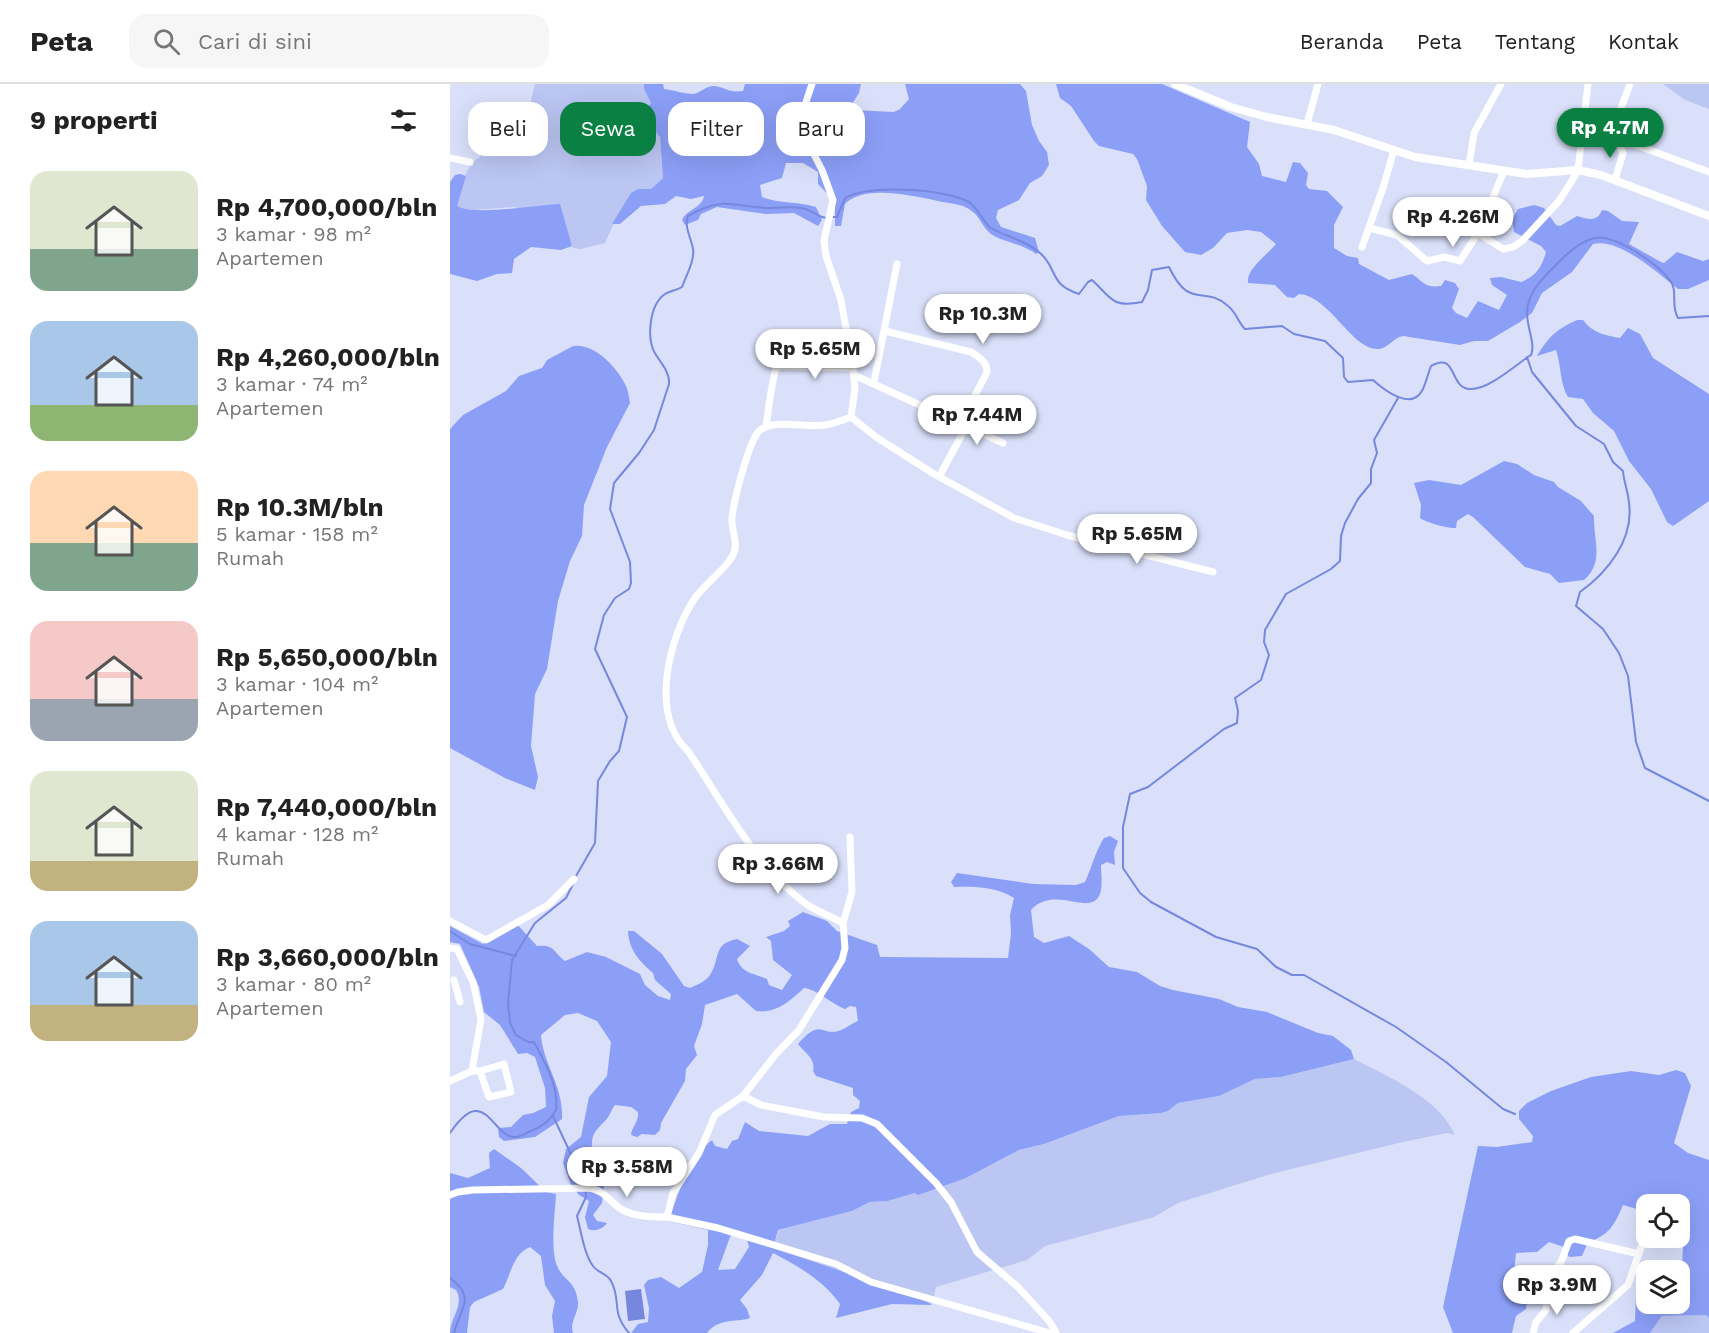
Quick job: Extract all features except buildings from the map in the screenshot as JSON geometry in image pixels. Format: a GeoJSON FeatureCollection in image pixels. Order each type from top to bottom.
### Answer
{"type":"FeatureCollection","features":[{"type":"Feature","properties":{"kind":"street"},"geometry":{"type":"LineString","coordinates":[[812,84],[803,111],[803,133],[832,195],[824,241],[826,256],[841,300],[854,372],[855,388],[851,417]]}},
{"type":"Feature","properties":{"kind":"street"},"geometry":{"type":"LineString","coordinates":[[1176,84],[1231,107],[1267,117],[1308,124],[1415,157],[1527,174],[1578,170],[1615,180],[1709,216]]}},
{"type":"Feature","properties":{"kind":"street"},"geometry":{"type":"LineString","coordinates":[[1308,124],[1318,84]]}},
{"type":"Feature","properties":{"kind":"street"},"geometry":{"type":"LineString","coordinates":[[1469,165],[1474,133],[1501,84]]}},
{"type":"Feature","properties":{"kind":"street"},"geometry":{"type":"LineString","coordinates":[[1478,233],[1495,246],[1503,249],[1514,247],[1559,201],[1578,170],[1588,84]]}},
{"type":"Feature","properties":{"kind":"street"},"geometry":{"type":"LineString","coordinates":[[1615,180],[1623,160],[1623,153],[1613,135],[1630,84]]}},
{"type":"Feature","properties":{"kind":"street"},"geometry":{"type":"LineString","coordinates":[[1582,125],[1709,172]]}},
{"type":"Feature","properties":{"kind":"street"},"geometry":{"type":"LineString","coordinates":[[1362,247],[1394,150]]}},
{"type":"Feature","properties":{"kind":"street"},"geometry":{"type":"LineString","coordinates":[[450,158],[470,162]]}},
{"type":"Feature","properties":{"kind":"street"},"geometry":{"type":"LineString","coordinates":[[1369,228],[1397,235],[1425,260],[1444,257],[1452,261],[1462,260],[1478,233],[1504,171]]}},
{"type":"Feature","properties":{"kind":"street"},"geometry":{"type":"LineString","coordinates":[[874,382],[897,264]]}},
{"type":"Feature","properties":{"kind":"street"},"geometry":{"type":"LineString","coordinates":[[885,331],[971,352],[987,366],[987,372],[939,477]]}},
{"type":"Feature","properties":{"kind":"street"},"geometry":{"type":"LineString","coordinates":[[766,426],[782,353],[792,345],[846,333]]}},
{"type":"Feature","properties":{"kind":"street"},"geometry":{"type":"LineString","coordinates":[[778,366],[854,372],[963,426],[1003,443]]}},
{"type":"Feature","properties":{"kind":"street"},"geometry":{"type":"LineString","coordinates":[[843,923],[819,912],[800,899],[759,855],[688,751],[680,744],[670,717],[667,672],[675,634],[695,598],[732,557],[735,543],[732,518],[735,499],[750,447],[757,433],[773,424],[825,425],[851,417]]}},
{"type":"Feature","properties":{"kind":"street"},"geometry":{"type":"LineString","coordinates":[[851,417],[876,437],[939,477],[1014,518],[1067,535],[1213,572]]}},
{"type":"Feature","properties":{"kind":"street"},"geometry":{"type":"LineString","coordinates":[[667,1217],[673,1193],[699,1153],[715,1115],[744,1096],[776,1054],[799,1030],[842,960],[845,948],[843,923],[852,892],[850,837]]}},
{"type":"Feature","properties":{"kind":"street"},"geometry":{"type":"LineString","coordinates":[[450,921],[482,940],[486,940],[548,905],[574,879]]}},
{"type":"Feature","properties":{"kind":"street"},"geometry":{"type":"LineString","coordinates":[[450,948],[457,949],[472,982],[482,1019],[476,1071],[489,1098],[511,1092],[504,1064],[476,1071],[450,1081]]}},
{"type":"Feature","properties":{"kind":"street"},"geometry":{"type":"LineString","coordinates":[[460,1002],[452,981],[469,976]]}},
{"type":"Feature","properties":{"kind":"street"},"geometry":{"type":"LineString","coordinates":[[744,1096],[761,1105],[824,1117],[862,1118],[877,1124],[936,1183],[951,1202],[977,1252],[1018,1287],[1050,1322],[1056,1333]]}},
{"type":"Feature","properties":{"kind":"street"},"geometry":{"type":"LineString","coordinates":[[450,1195],[473,1190],[581,1188],[600,1190],[623,1210],[718,1228],[836,1264],[871,1282],[1050,1333]]}},
{"type":"Feature","properties":{"kind":"street"},"geometry":{"type":"LineString","coordinates":[[1533,1333],[1536,1322],[1547,1308],[1552,1273],[1561,1262],[1569,1241],[1575,1239],[1639,1254]]}},
{"type":"Feature","properties":{"kind":"street"},"geometry":{"type":"LineString","coordinates":[[1572,1333],[1628,1285],[1641,1248]]}},
{"type":"Feature","properties":{"kind":"shaded area"},"geometry":{"type":"Polygon","coordinates":[[[535,84],[644,84],[650,102],[560,102],[560,156],[656,156],[656,130],[660,137],[663,178],[651,189],[638,189],[619,214],[605,243],[581,249],[573,248],[568,236],[515,207],[474,210],[456,206],[464,178],[470,166],[480,156],[548,156],[548,102],[531,102],[535,84]]]}},
{"type":"Feature","properties":{"kind":"shaded area"},"geometry":{"type":"Polygon","coordinates":[[[644,84],[663,84],[664,89],[693,94],[712,86],[731,91],[743,91],[745,84],[861,84],[853,102],[776,102],[776,156],[865,156],[865,111],[894,112],[900,109],[909,99],[905,84],[1020,84],[1026,91],[1032,125],[1047,152],[1049,165],[1042,176],[1030,183],[1019,200],[998,210],[996,218],[1001,227],[1035,238],[1039,252],[1036,254],[994,236],[966,207],[892,193],[865,194],[854,198],[845,204],[841,226],[835,226],[835,202],[818,184],[818,172],[803,163],[786,163],[782,178],[760,185],[762,197],[816,207],[822,220],[818,226],[794,213],[766,214],[717,207],[701,214],[698,220],[685,225],[682,220],[684,216],[703,200],[704,196],[691,199],[676,196],[665,204],[641,206],[620,224],[612,224],[631,193],[638,189],[651,189],[663,178],[660,137],[656,132],[656,102],[650,102],[644,84]]]}},
{"type":"Feature","properties":{"kind":"shaded area"},"geometry":{"type":"Polygon","coordinates":[[[1056,84],[1162,84],[1250,122],[1247,147],[1259,164],[1262,176],[1286,182],[1293,162],[1300,163],[1308,173],[1306,185],[1309,189],[1327,191],[1343,207],[1334,225],[1334,248],[1347,256],[1358,258],[1359,264],[1389,280],[1412,274],[1431,286],[1441,286],[1445,280],[1455,283],[1459,289],[1452,308],[1456,313],[1467,318],[1478,301],[1499,310],[1507,295],[1492,285],[1490,278],[1501,277],[1521,282],[1531,277],[1543,262],[1546,252],[1541,246],[1514,232],[1512,219],[1518,209],[1534,205],[1544,208],[1556,225],[1560,226],[1577,216],[1595,218],[1602,210],[1608,211],[1622,221],[1639,222],[1629,244],[1664,263],[1677,252],[1703,261],[1709,259],[1709,280],[1688,289],[1678,289],[1650,266],[1626,251],[1603,243],[1593,244],[1572,272],[1542,293],[1532,313],[1488,341],[1474,341],[1460,345],[1403,336],[1382,348],[1369,348],[1350,333],[1320,303],[1310,297],[1299,294],[1294,298],[1287,297],[1275,285],[1248,283],[1254,267],[1276,244],[1261,232],[1247,230],[1227,233],[1213,248],[1201,255],[1185,252],[1162,226],[1146,200],[1147,186],[1137,159],[1133,154],[1099,146],[1071,106],[1060,98],[1056,84]]]}},
{"type":"Feature","properties":{"kind":"shaded area"},"geometry":{"type":"Polygon","coordinates":[[[1663,84],[1709,84],[1709,109],[1685,100],[1663,84]]]}},
{"type":"Feature","properties":{"kind":"shaded area"},"geometry":{"type":"Polygon","coordinates":[[[455,175],[466,176],[457,206],[465,209],[491,210],[560,204],[572,246],[561,250],[531,247],[514,259],[512,273],[497,274],[477,281],[450,274],[450,182],[455,175]]]}},
{"type":"Feature","properties":{"kind":"shaded area"},"geometry":{"type":"Polygon","coordinates":[[[1577,320],[1583,320],[1595,331],[1609,336],[1620,338],[1628,328],[1640,334],[1653,358],[1709,394],[1709,501],[1673,526],[1667,522],[1651,489],[1629,461],[1614,431],[1593,413],[1583,399],[1568,397],[1563,387],[1556,350],[1537,356],[1554,334],[1577,320]]]}},
{"type":"Feature","properties":{"kind":"shaded area"},"geometry":{"type":"Polygon","coordinates":[[[573,346],[589,348],[610,363],[626,386],[630,403],[607,447],[584,505],[582,536],[570,561],[558,601],[547,669],[535,694],[531,746],[538,777],[535,790],[505,778],[450,748],[450,429],[463,415],[506,391],[519,376],[542,368],[547,360],[573,346]]]}},
{"type":"Feature","properties":{"kind":"shaded area"},"geometry":{"type":"Polygon","coordinates":[[[1504,461],[1517,464],[1534,475],[1554,482],[1581,501],[1594,516],[1596,558],[1590,573],[1584,580],[1559,583],[1550,574],[1525,567],[1468,514],[1457,521],[1456,528],[1437,525],[1420,518],[1421,505],[1414,483],[1429,480],[1461,485],[1504,461]]]}},
{"type":"Feature","properties":{"kind":"shaded area"},"geometry":{"type":"Polygon","coordinates":[[[1110,836],[1118,841],[1114,852],[1115,865],[1107,862],[1101,865],[1100,894],[1095,901],[1088,903],[1050,900],[1040,903],[1031,910],[1034,937],[1044,943],[1069,936],[1089,949],[1109,967],[1137,972],[1160,986],[1173,990],[1267,1012],[1318,1033],[1333,1036],[1351,1050],[1354,1059],[1281,1077],[1255,1079],[1219,1096],[1178,1103],[1168,1111],[1161,1113],[1119,1116],[1044,1144],[1019,1150],[966,1178],[918,1195],[915,1193],[888,1201],[870,1202],[852,1211],[778,1230],[775,1241],[779,1250],[921,1298],[932,1305],[892,1304],[836,1318],[840,1304],[834,1296],[801,1269],[773,1253],[762,1275],[740,1300],[750,1318],[720,1323],[707,1333],[631,1333],[638,1324],[648,1322],[649,1308],[644,1285],[648,1280],[661,1277],[679,1288],[702,1272],[708,1245],[708,1230],[669,1221],[685,1178],[697,1157],[712,1140],[715,1146],[727,1149],[732,1141],[738,1139],[745,1122],[759,1131],[808,1136],[830,1124],[847,1124],[851,1112],[859,1108],[860,1101],[853,1095],[853,1088],[816,1076],[813,1063],[798,1044],[817,1029],[834,1032],[858,1021],[856,1007],[850,1006],[845,1009],[814,991],[804,988],[788,1002],[770,1011],[756,1011],[737,994],[705,1005],[702,1024],[694,1046],[697,1055],[686,1069],[685,1081],[661,1123],[660,1130],[655,1135],[642,1134],[637,1137],[631,1135],[638,1112],[631,1107],[615,1105],[594,1134],[592,1149],[603,1156],[594,1172],[604,1186],[602,1203],[593,1215],[597,1221],[607,1223],[599,1229],[591,1230],[588,1229],[585,1217],[589,1201],[579,1195],[571,1185],[563,1163],[566,1149],[581,1137],[589,1097],[607,1076],[611,1042],[597,1021],[578,1013],[565,1015],[541,1035],[545,1056],[560,1096],[562,1119],[535,1137],[504,1141],[499,1137],[498,1128],[511,1127],[523,1115],[546,1107],[545,1088],[535,1057],[527,1053],[518,1054],[500,1025],[484,1012],[479,987],[460,944],[450,942],[450,926],[483,944],[515,922],[537,946],[551,947],[565,961],[587,952],[606,957],[640,974],[645,985],[658,996],[670,1000],[671,994],[655,980],[653,973],[636,955],[630,944],[628,931],[634,931],[662,954],[684,986],[690,988],[710,975],[720,948],[729,941],[737,939],[750,946],[737,959],[742,968],[767,979],[769,985],[782,990],[792,975],[773,960],[771,941],[766,937],[784,931],[790,926],[788,921],[803,912],[827,921],[837,931],[877,945],[880,957],[1008,958],[1011,934],[1010,915],[1014,898],[993,889],[954,887],[951,882],[957,873],[1033,884],[1076,885],[1085,882],[1104,838],[1110,836]],[[737,1230],[730,1237],[718,1270],[735,1269],[749,1247],[746,1236],[737,1230]]]}},
{"type":"Feature","properties":{"kind":"shaded area"},"geometry":{"type":"Polygon","coordinates":[[[1354,1059],[1397,1081],[1425,1100],[1438,1110],[1455,1135],[1447,1133],[1403,1142],[1271,1174],[1178,1203],[1154,1217],[1045,1246],[1027,1260],[936,1287],[932,1305],[921,1298],[779,1250],[775,1241],[779,1230],[852,1211],[870,1202],[889,1201],[966,1178],[1019,1150],[1044,1144],[1119,1116],[1161,1113],[1168,1111],[1178,1103],[1219,1096],[1255,1079],[1281,1077],[1354,1059]]]}},
{"type":"Feature","properties":{"kind":"shaded area"},"geometry":{"type":"Polygon","coordinates":[[[1676,1070],[1685,1073],[1691,1086],[1674,1143],[1688,1153],[1709,1160],[1709,1318],[1706,1315],[1662,1316],[1650,1333],[1613,1333],[1635,1321],[1636,1294],[1636,1314],[1690,1314],[1690,1260],[1682,1260],[1683,1248],[1690,1248],[1690,1194],[1636,1194],[1636,1209],[1623,1205],[1606,1233],[1588,1242],[1582,1256],[1569,1257],[1564,1247],[1549,1242],[1537,1252],[1516,1253],[1514,1274],[1529,1279],[1526,1309],[1516,1316],[1512,1333],[1453,1333],[1443,1307],[1478,1146],[1497,1147],[1532,1142],[1533,1136],[1519,1119],[1519,1111],[1527,1103],[1551,1091],[1591,1077],[1631,1071],[1659,1075],[1676,1070]]]}},
{"type":"Feature","properties":{"kind":"shaded area"},"geometry":{"type":"Polygon","coordinates":[[[494,1149],[521,1168],[546,1192],[556,1194],[555,1259],[557,1266],[577,1295],[578,1306],[572,1325],[573,1333],[554,1333],[552,1316],[555,1301],[545,1285],[541,1256],[530,1247],[516,1259],[503,1289],[474,1302],[470,1307],[467,1333],[450,1333],[459,1301],[456,1290],[450,1287],[450,1173],[468,1178],[490,1168],[489,1153],[494,1149]]]}},
{"type":"Feature","properties":{"kind":"shaded area"},"geometry":{"type":"Polygon","coordinates":[[[641,1289],[645,1319],[628,1321],[625,1291],[641,1289]]]}},
{"type":"Feature","properties":{"kind":"shaded area"},"geometry":{"type":"Polygon","coordinates":[[[1706,1315],[1709,1318],[1709,1333],[1650,1333],[1662,1316],[1706,1315]]]}},
{"type":"Feature","properties":{"kind":"waterway"},"geometry":{"type":"LineString","coordinates":[[832,217],[837,217],[845,198],[871,191],[924,191],[955,197],[971,204],[991,228],[1028,244],[1040,253],[1046,259],[1058,281],[1069,290],[1079,294],[1092,280],[1113,300],[1124,304],[1142,302],[1148,290],[1152,270],[1169,267],[1184,289],[1190,293],[1219,300],[1231,308],[1245,329],[1282,326],[1294,334],[1325,341],[1343,358],[1344,377],[1348,382],[1373,380],[1384,389],[1405,399],[1418,396],[1423,389],[1431,366],[1439,363],[1449,366],[1463,387],[1476,389],[1493,382],[1531,355],[1532,344],[1527,309],[1533,292],[1567,254],[1594,238],[1613,240],[1624,245],[1663,272],[1674,288],[1678,318],[1709,316]]}},
{"type":"Feature","properties":{"kind":"waterway"},"geometry":{"type":"LineString","coordinates":[[576,876],[595,843],[598,781],[619,751],[627,717],[595,649],[604,615],[615,598],[629,589],[631,583],[630,562],[610,509],[614,483],[639,453],[654,430],[669,384],[667,372],[656,355],[651,341],[652,314],[655,306],[665,294],[682,287],[690,268],[693,253],[687,229],[688,216],[711,206],[728,204],[769,208],[797,207],[827,218]]}},
{"type":"Feature","properties":{"kind":"waterway"},"geometry":{"type":"LineString","coordinates":[[1527,357],[1532,372],[1576,426],[1604,444],[1613,462],[1623,471],[1628,495],[1629,516],[1623,542],[1609,565],[1580,592],[1576,606],[1603,629],[1619,653],[1628,676],[1636,742],[1645,768],[1709,801]]}},
{"type":"Feature","properties":{"kind":"waterway"},"geometry":{"type":"LineString","coordinates":[[1398,398],[1374,440],[1377,453],[1371,469],[1371,483],[1358,499],[1345,523],[1341,536],[1340,561],[1331,569],[1286,594],[1265,630],[1264,642],[1269,655],[1261,680],[1235,698],[1238,711],[1237,723],[1224,729],[1148,787],[1130,794],[1123,827],[1123,868],[1140,893],[1151,902],[1216,937],[1257,949],[1276,967],[1292,975],[1304,975],[1396,1027],[1446,1062],[1503,1109],[1515,1114]]}},
{"type":"Feature","properties":{"kind":"waterway"},"geometry":{"type":"LineString","coordinates":[[450,1133],[462,1118],[471,1112],[479,1111],[506,1134],[518,1137],[542,1125],[556,1110],[555,1092],[547,1066],[534,1042],[528,1042],[516,1035],[510,1023],[508,1003],[512,960],[535,923],[566,898],[573,884]]}},
{"type":"Feature","properties":{"kind":"waterway"},"geometry":{"type":"LineString","coordinates":[[450,931],[470,944],[516,956]]}},
{"type":"Feature","properties":{"kind":"waterway"},"geometry":{"type":"LineString","coordinates":[[553,1116],[585,1184],[586,1197],[577,1216],[587,1255],[595,1268],[611,1281],[620,1318],[629,1333]]}},
{"type":"Feature","properties":{"kind":"waterway"},"geometry":{"type":"LineString","coordinates":[[450,1278],[458,1285],[465,1298],[454,1333]]}}]}
